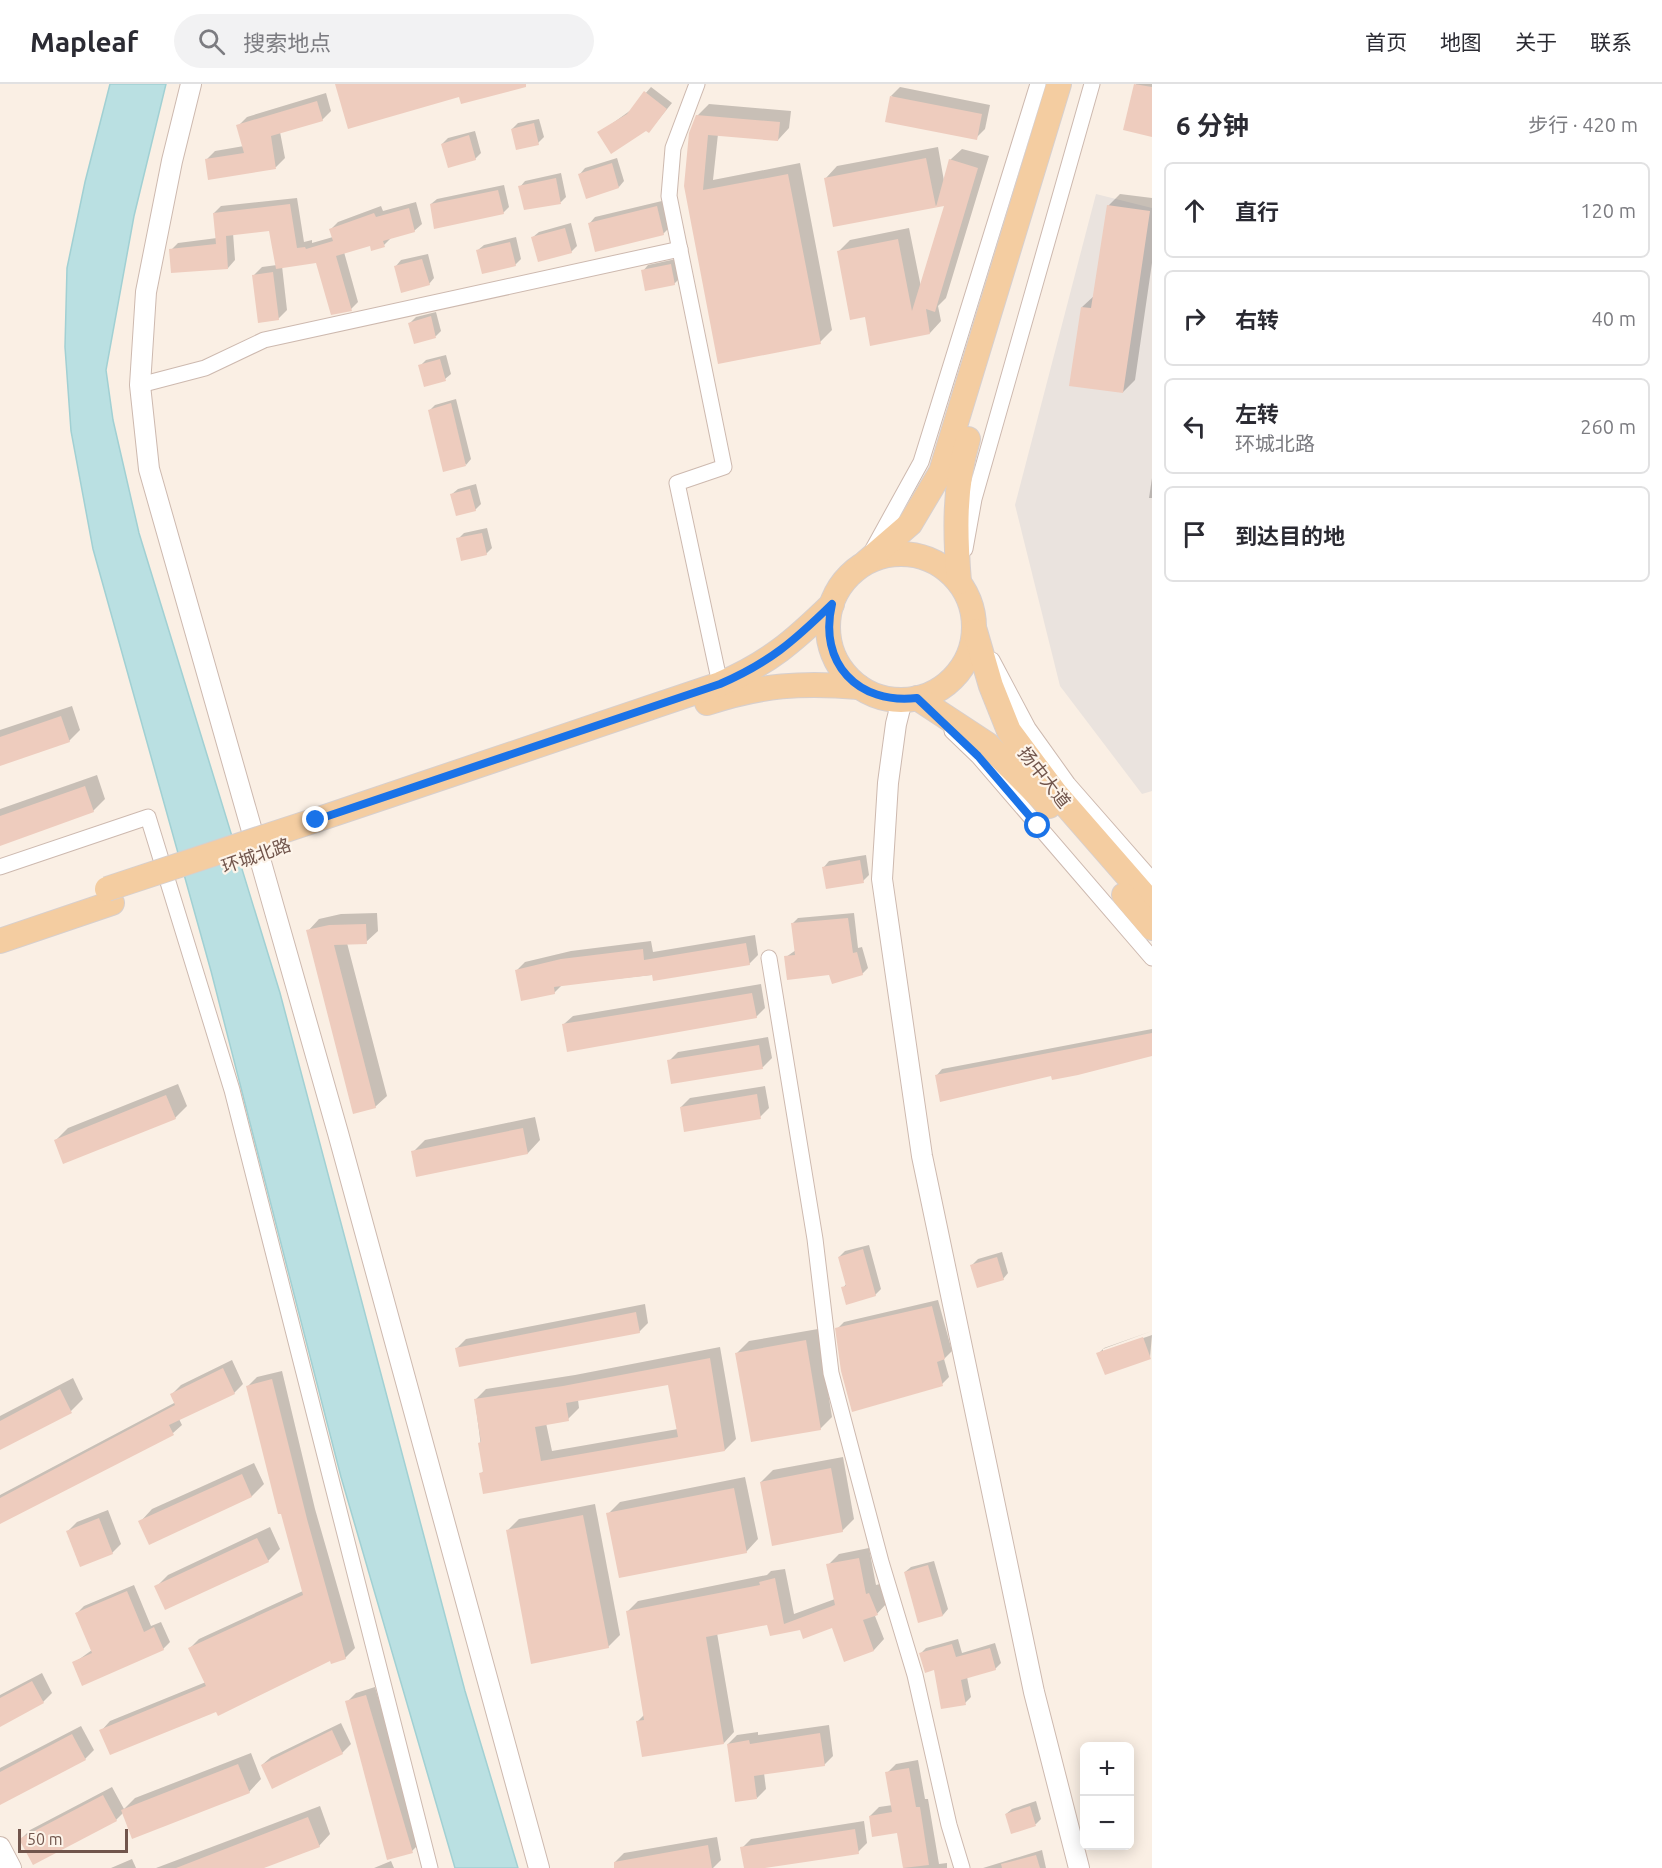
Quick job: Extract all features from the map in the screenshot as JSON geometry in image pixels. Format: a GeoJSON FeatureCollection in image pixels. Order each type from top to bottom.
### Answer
{"type":"FeatureCollection","features":[{"type":"Feature","properties":{"kind":"main road"},"geometry":{"type":"LineString","coordinates":[[866,562],[894,554],[922,556],[948,570],[968,596],[975,629],[966,661],[957,674],[939,689],[909,699],[872,694],[859,687],[838,664],[832,650],[828,619],[840,588],[851,573],[910,524],[941,472],[1059,84]]}},
{"type":"Feature","properties":{"kind":"main road"},"geometry":{"type":"LineString","coordinates":[[959,582],[955,504],[959,468],[1074,84]]}},
{"type":"Feature","properties":{"kind":"main road","name":"环城北路"},"geometry":{"type":"LineString","coordinates":[[318,827],[720,684],[752,670],[789,646],[832,604]]}},
{"type":"Feature","properties":{"kind":"main road","name":"扬中大道"},"geometry":{"type":"LineString","coordinates":[[975,629],[991,686],[1009,731],[1056,794],[1152,904]]}},
{"type":"Feature","properties":{"kind":"main road","name":"环城北路"},"geometry":{"type":"LineString","coordinates":[[0,925],[110,896],[723,698],[776,686],[810,682],[859,687]]}},
{"type":"Feature","properties":{"kind":"main road","name":"扬中大道"},"geometry":{"type":"LineString","coordinates":[[909,699],[987,744],[1047,804],[1152,927]]}},
{"type":"Feature","properties":{"kind":"main road","name":"环城北路"},"geometry":{"type":"LineString","coordinates":[[0,941],[110,896]]}},
{"type":"Feature","properties":{"kind":"street"},"geometry":{"type":"LineString","coordinates":[[191,84],[172,161],[146,292],[140,385],[149,469],[338,1133],[539,1868]]}},
{"type":"Feature","properties":{"kind":"street"},"geometry":{"type":"LineString","coordinates":[[697,84],[673,148],[669,196],[724,468],[677,483],[720,684]]}},
{"type":"Feature","properties":{"kind":"street"},"geometry":{"type":"LineString","coordinates":[[866,562],[921,462],[1038,84]]}},
{"type":"Feature","properties":{"kind":"street"},"geometry":{"type":"LineString","coordinates":[[959,582],[974,499],[1092,84]]}},
{"type":"Feature","properties":{"kind":"street"},"geometry":{"type":"LineString","coordinates":[[140,385],[205,368],[264,340],[680,249]]}},
{"type":"Feature","properties":{"kind":"street"},"geometry":{"type":"LineString","coordinates":[[975,629],[1028,728],[1068,784],[1152,880]]}},
{"type":"Feature","properties":{"kind":"street"},"geometry":{"type":"LineString","coordinates":[[1079,1868],[1034,1692],[922,1156],[882,879],[888,783],[896,724],[909,699],[978,756],[1152,958]]}},
{"type":"Feature","properties":{"kind":"street"},"geometry":{"type":"LineString","coordinates":[[0,867],[148,818],[232,1090],[430,1868]]}},
{"type":"Feature","properties":{"kind":"street"},"geometry":{"type":"LineString","coordinates":[[769,958],[815,1239],[831,1373],[881,1562],[915,1675],[949,1825],[962,1868]]}},
{"type":"Feature","properties":{"kind":"street"},"geometry":{"type":"LineString","coordinates":[[0,1847],[11,1868]]}},
{"type":"Feature","properties":{"kind":"shaded area"},"geometry":{"type":"Polygon","coordinates":[[[1096,194],[1152,208],[1152,791],[1142,794],[1060,686],[1015,505],[1096,194]]]}},
{"type":"Feature","properties":{"kind":"water"},"geometry":{"type":"Polygon","coordinates":[[[110,84],[166,84],[134,216],[106,370],[113,420],[139,533],[280,993],[465,1691],[518,1868],[455,1868],[341,1477],[211,971],[93,549],[71,431],[65,347],[67,268],[85,182],[110,84]]]}},
{"type":"Feature","properties":{"kind":"building"},"geometry":{"type":"Polygon","coordinates":[[[335,84],[526,84],[526,87],[461,104],[459,97],[348,129],[335,84]]]}},
{"type":"Feature","properties":{"kind":"building"},"geometry":{"type":"Polygon","coordinates":[[[1134,84],[1152,87],[1152,137],[1123,130],[1134,84]]]}},
{"type":"Feature","properties":{"kind":"building"},"geometry":{"type":"Polygon","coordinates":[[[644,91],[667,109],[649,133],[646,131],[611,154],[597,132],[627,114],[644,91]]]}},
{"type":"Feature","properties":{"kind":"building"},"geometry":{"type":"Polygon","coordinates":[[[890,96],[982,114],[977,140],[885,122],[890,96]]]}},
{"type":"Feature","properties":{"kind":"building"},"geometry":{"type":"Polygon","coordinates":[[[317,101],[323,121],[271,136],[276,169],[208,180],[205,159],[244,153],[236,125],[317,101]]]}},
{"type":"Feature","properties":{"kind":"building"},"geometry":{"type":"Polygon","coordinates":[[[696,115],[780,122],[778,141],[708,135],[703,190],[788,174],[821,344],[718,364],[684,186],[689,133],[696,115]]]}},
{"type":"Feature","properties":{"kind":"building"},"geometry":{"type":"Polygon","coordinates":[[[534,123],[539,145],[516,150],[511,129],[534,123]]]}},
{"type":"Feature","properties":{"kind":"building"},"geometry":{"type":"Polygon","coordinates":[[[469,135],[476,160],[448,168],[441,144],[469,135]]]}},
{"type":"Feature","properties":{"kind":"building"},"geometry":{"type":"Polygon","coordinates":[[[926,158],[936,207],[949,159],[978,168],[935,312],[926,309],[930,334],[870,346],[865,317],[850,320],[837,251],[898,239],[912,311],[944,206],[833,227],[824,178],[926,158]]]}},
{"type":"Feature","properties":{"kind":"building"},"geometry":{"type":"Polygon","coordinates":[[[612,163],[619,188],[586,199],[578,174],[612,163]]]}},
{"type":"Feature","properties":{"kind":"building"},"geometry":{"type":"Polygon","coordinates":[[[556,178],[561,204],[524,210],[518,186],[556,178]]]}},
{"type":"Feature","properties":{"kind":"building"},"geometry":{"type":"Polygon","coordinates":[[[498,190],[504,214],[434,229],[430,204],[498,190]]]}},
{"type":"Feature","properties":{"kind":"building"},"geometry":{"type":"Polygon","coordinates":[[[290,204],[297,248],[305,247],[306,249],[333,241],[329,229],[374,213],[376,217],[409,208],[415,232],[383,241],[385,247],[371,251],[370,246],[336,256],[352,311],[331,315],[316,263],[276,269],[269,231],[226,236],[228,269],[171,273],[169,249],[216,244],[213,213],[290,204]]]}},
{"type":"Feature","properties":{"kind":"building"},"geometry":{"type":"Polygon","coordinates":[[[1107,205],[1150,211],[1123,393],[1069,386],[1081,307],[1091,308],[1107,205]]]}},
{"type":"Feature","properties":{"kind":"building"},"geometry":{"type":"Polygon","coordinates":[[[657,206],[664,235],[595,252],[588,223],[657,206]]]}},
{"type":"Feature","properties":{"kind":"building"},"geometry":{"type":"Polygon","coordinates":[[[565,228],[572,253],[538,262],[531,237],[565,228]]]}},
{"type":"Feature","properties":{"kind":"building"},"geometry":{"type":"Polygon","coordinates":[[[510,242],[516,266],[482,274],[476,250],[510,242]]]}},
{"type":"Feature","properties":{"kind":"building"},"geometry":{"type":"Polygon","coordinates":[[[422,259],[430,285],[401,293],[394,266],[422,259]]]}},
{"type":"Feature","properties":{"kind":"building"},"geometry":{"type":"Polygon","coordinates":[[[671,264],[675,285],[645,291],[641,270],[671,264]]]}},
{"type":"Feature","properties":{"kind":"building"},"geometry":{"type":"Polygon","coordinates":[[[273,272],[279,320],[258,323],[252,275],[273,272]]]}},
{"type":"Feature","properties":{"kind":"building"},"geometry":{"type":"Polygon","coordinates":[[[431,316],[436,338],[414,344],[408,323],[431,316]]]}},
{"type":"Feature","properties":{"kind":"building"},"geometry":{"type":"Polygon","coordinates":[[[440,359],[446,381],[424,387],[418,365],[440,359]]]}},
{"type":"Feature","properties":{"kind":"building"},"geometry":{"type":"Polygon","coordinates":[[[451,403],[466,466],[443,472],[428,410],[451,403]]]}},
{"type":"Feature","properties":{"kind":"building"},"geometry":{"type":"Polygon","coordinates":[[[470,489],[476,511],[456,516],[450,494],[470,489]]]}},
{"type":"Feature","properties":{"kind":"building"},"geometry":{"type":"Polygon","coordinates":[[[482,533],[487,555],[461,561],[456,538],[482,533]]]}},
{"type":"Feature","properties":{"kind":"building"},"geometry":{"type":"Polygon","coordinates":[[[61,716],[70,742],[0,766],[0,737],[61,716]]]}},
{"type":"Feature","properties":{"kind":"building"},"geometry":{"type":"Polygon","coordinates":[[[85,786],[94,812],[0,846],[0,816],[85,786]]]}},
{"type":"Feature","properties":{"kind":"building"},"geometry":{"type":"Polygon","coordinates":[[[860,860],[864,883],[826,889],[822,867],[860,860]]]}},
{"type":"Feature","properties":{"kind":"building"},"geometry":{"type":"Polygon","coordinates":[[[848,918],[853,953],[857,952],[863,975],[832,984],[829,975],[787,980],[784,956],[795,955],[791,923],[848,918]]]}},
{"type":"Feature","properties":{"kind":"building"},"geometry":{"type":"Polygon","coordinates":[[[366,924],[367,944],[334,945],[376,1108],[353,1114],[306,930],[329,925],[366,924]]]}},
{"type":"Feature","properties":{"kind":"building"},"geometry":{"type":"Polygon","coordinates":[[[746,943],[750,965],[653,981],[652,975],[554,987],[555,994],[521,1001],[515,970],[561,959],[643,949],[644,960],[746,943]]]}},
{"type":"Feature","properties":{"kind":"building"},"geometry":{"type":"Polygon","coordinates":[[[752,993],[757,1018],[567,1052],[562,1024],[752,993]]]}},
{"type":"Feature","properties":{"kind":"building"},"geometry":{"type":"Polygon","coordinates":[[[1152,1033],[1152,1056],[1078,1075],[1052,1080],[1051,1076],[940,1102],[935,1075],[1152,1033]]]}},
{"type":"Feature","properties":{"kind":"building"},"geometry":{"type":"Polygon","coordinates":[[[759,1045],[763,1069],[671,1084],[667,1060],[759,1045]]]}},
{"type":"Feature","properties":{"kind":"building"},"geometry":{"type":"Polygon","coordinates":[[[757,1094],[761,1119],[684,1132],[680,1107],[757,1094]]]}},
{"type":"Feature","properties":{"kind":"building"},"geometry":{"type":"Polygon","coordinates":[[[166,1095],[176,1119],[63,1164],[54,1140],[166,1095]]]}},
{"type":"Feature","properties":{"kind":"building"},"geometry":{"type":"Polygon","coordinates":[[[523,1128],[528,1154],[416,1177],[411,1151],[523,1128]]]}},
{"type":"Feature","properties":{"kind":"building"},"geometry":{"type":"Polygon","coordinates":[[[863,1249],[876,1296],[846,1305],[841,1287],[846,1286],[838,1257],[863,1249]]]}},
{"type":"Feature","properties":{"kind":"building"},"geometry":{"type":"Polygon","coordinates":[[[997,1257],[1004,1280],[977,1288],[970,1265],[997,1257]]]}},
{"type":"Feature","properties":{"kind":"building"},"geometry":{"type":"Polygon","coordinates":[[[932,1306],[945,1359],[937,1362],[943,1386],[852,1412],[841,1371],[835,1328],[932,1306]]]}},
{"type":"Feature","properties":{"kind":"building"},"geometry":{"type":"Polygon","coordinates":[[[636,1312],[640,1333],[459,1367],[455,1348],[636,1312]]]}},
{"type":"Feature","properties":{"kind":"building"},"geometry":{"type":"Polygon","coordinates":[[[1143,1337],[1151,1359],[1105,1375],[1096,1353],[1143,1337]]]}},
{"type":"Feature","properties":{"kind":"building"},"geometry":{"type":"Polygon","coordinates":[[[806,1340],[821,1430],[751,1442],[735,1353],[806,1340]]]}},
{"type":"Feature","properties":{"kind":"building"},"geometry":{"type":"Polygon","coordinates":[[[710,1358],[725,1451],[483,1494],[479,1473],[483,1472],[478,1443],[481,1442],[474,1399],[563,1386],[710,1358]],[[668,1385],[566,1403],[569,1421],[535,1427],[541,1461],[678,1437],[668,1385]]]}},
{"type":"Feature","properties":{"kind":"building"},"geometry":{"type":"Polygon","coordinates":[[[223,1368],[235,1394],[169,1425],[174,1435],[0,1524],[0,1498],[175,1405],[170,1394],[223,1368]]]}},
{"type":"Feature","properties":{"kind":"building"},"geometry":{"type":"Polygon","coordinates":[[[272,1379],[307,1519],[346,1659],[331,1664],[330,1661],[218,1716],[216,1712],[110,1755],[99,1730],[206,1686],[188,1648],[303,1595],[281,1514],[278,1514],[246,1386],[272,1379]]]}},
{"type":"Feature","properties":{"kind":"building"},"geometry":{"type":"Polygon","coordinates":[[[60,1389],[72,1413],[0,1450],[0,1421],[60,1389]]]}},
{"type":"Feature","properties":{"kind":"building"},"geometry":{"type":"Polygon","coordinates":[[[831,1468],[843,1532],[772,1546],[760,1482],[831,1468]]]}},
{"type":"Feature","properties":{"kind":"building"},"geometry":{"type":"Polygon","coordinates":[[[242,1474],[252,1497],[149,1545],[138,1521],[242,1474]]]}},
{"type":"Feature","properties":{"kind":"building"},"geometry":{"type":"Polygon","coordinates":[[[734,1488],[747,1553],[619,1578],[606,1513],[734,1488]]]}},
{"type":"Feature","properties":{"kind":"building"},"geometry":{"type":"Polygon","coordinates":[[[583,1515],[609,1648],[531,1664],[506,1530],[583,1515]]]}},
{"type":"Feature","properties":{"kind":"building"},"geometry":{"type":"Polygon","coordinates":[[[99,1518],[113,1554],[80,1567],[66,1531],[99,1518]]]}},
{"type":"Feature","properties":{"kind":"building"},"geometry":{"type":"Polygon","coordinates":[[[257,1538],[269,1562],[165,1610],[154,1586],[257,1538]]]}},
{"type":"Feature","properties":{"kind":"building"},"geometry":{"type":"Polygon","coordinates":[[[859,1558],[866,1594],[869,1593],[878,1615],[863,1620],[874,1651],[844,1662],[832,1628],[803,1639],[800,1630],[770,1636],[767,1625],[706,1637],[724,1744],[642,1757],[636,1721],[644,1720],[626,1611],[760,1585],[759,1582],[775,1578],[784,1624],[835,1605],[826,1564],[859,1558]]]}},
{"type":"Feature","properties":{"kind":"building"},"geometry":{"type":"Polygon","coordinates":[[[928,1565],[943,1616],[918,1623],[904,1572],[928,1565]]]}},
{"type":"Feature","properties":{"kind":"building"},"geometry":{"type":"Polygon","coordinates":[[[127,1591],[144,1632],[154,1627],[164,1650],[82,1686],[72,1662],[92,1653],[75,1613],[127,1591]]]}},
{"type":"Feature","properties":{"kind":"building"},"geometry":{"type":"Polygon","coordinates":[[[952,1644],[956,1657],[990,1648],[996,1670],[961,1680],[966,1705],[941,1709],[934,1670],[925,1673],[919,1653],[952,1644]]]}},
{"type":"Feature","properties":{"kind":"building"},"geometry":{"type":"Polygon","coordinates":[[[32,1681],[44,1703],[0,1727],[0,1698],[32,1681]]]}},
{"type":"Feature","properties":{"kind":"building"},"geometry":{"type":"Polygon","coordinates":[[[366,1695],[413,1853],[387,1860],[345,1701],[366,1695]]]}},
{"type":"Feature","properties":{"kind":"building"},"geometry":{"type":"Polygon","coordinates":[[[332,1730],[343,1754],[272,1789],[261,1765],[332,1730]]]}},
{"type":"Feature","properties":{"kind":"building"},"geometry":{"type":"Polygon","coordinates":[[[820,1733],[825,1766],[754,1776],[757,1799],[735,1802],[727,1744],[749,1740],[750,1744],[820,1733]]]}},
{"type":"Feature","properties":{"kind":"building"},"geometry":{"type":"Polygon","coordinates":[[[72,1734],[86,1760],[0,1805],[0,1772],[72,1734]]]}},
{"type":"Feature","properties":{"kind":"building"},"geometry":{"type":"Polygon","coordinates":[[[238,1764],[250,1793],[132,1839],[121,1810],[238,1764]]]}},
{"type":"Feature","properties":{"kind":"building"},"geometry":{"type":"Polygon","coordinates":[[[909,1768],[916,1807],[920,1807],[929,1865],[903,1868],[897,1833],[872,1837],[869,1816],[892,1812],[885,1772],[909,1768]]]}},
{"type":"Feature","properties":{"kind":"building"},"geometry":{"type":"Polygon","coordinates":[[[103,1795],[117,1821],[33,1865],[19,1839],[103,1795]]]}},
{"type":"Feature","properties":{"kind":"building"},"geometry":{"type":"Polygon","coordinates":[[[1030,1806],[1036,1826],[1011,1834],[1005,1814],[1030,1806]]]}},
{"type":"Feature","properties":{"kind":"building"},"geometry":{"type":"Polygon","coordinates":[[[308,1817],[320,1847],[264,1868],[176,1868],[308,1817]]]}},
{"type":"Feature","properties":{"kind":"building"},"geometry":{"type":"Polygon","coordinates":[[[855,1829],[859,1854],[765,1868],[744,1868],[740,1847],[855,1829]]]}},
{"type":"Feature","properties":{"kind":"building"},"geometry":{"type":"Polygon","coordinates":[[[708,1845],[712,1868],[614,1868],[614,1862],[708,1845]]]}},
{"type":"Feature","properties":{"kind":"building"},"geometry":{"type":"Polygon","coordinates":[[[1036,1855],[1040,1868],[1002,1868],[1001,1864],[1036,1855]]]}},
{"type":"Feature","properties":{"kind":"route"},"geometry":{"type":"LineString","coordinates":[[316,820],[720,684],[752,670],[789,646],[832,604],[828,619],[828,635],[838,664],[847,676],[859,687],[886,699],[917,698],[978,756],[1038,826]]}}]}
